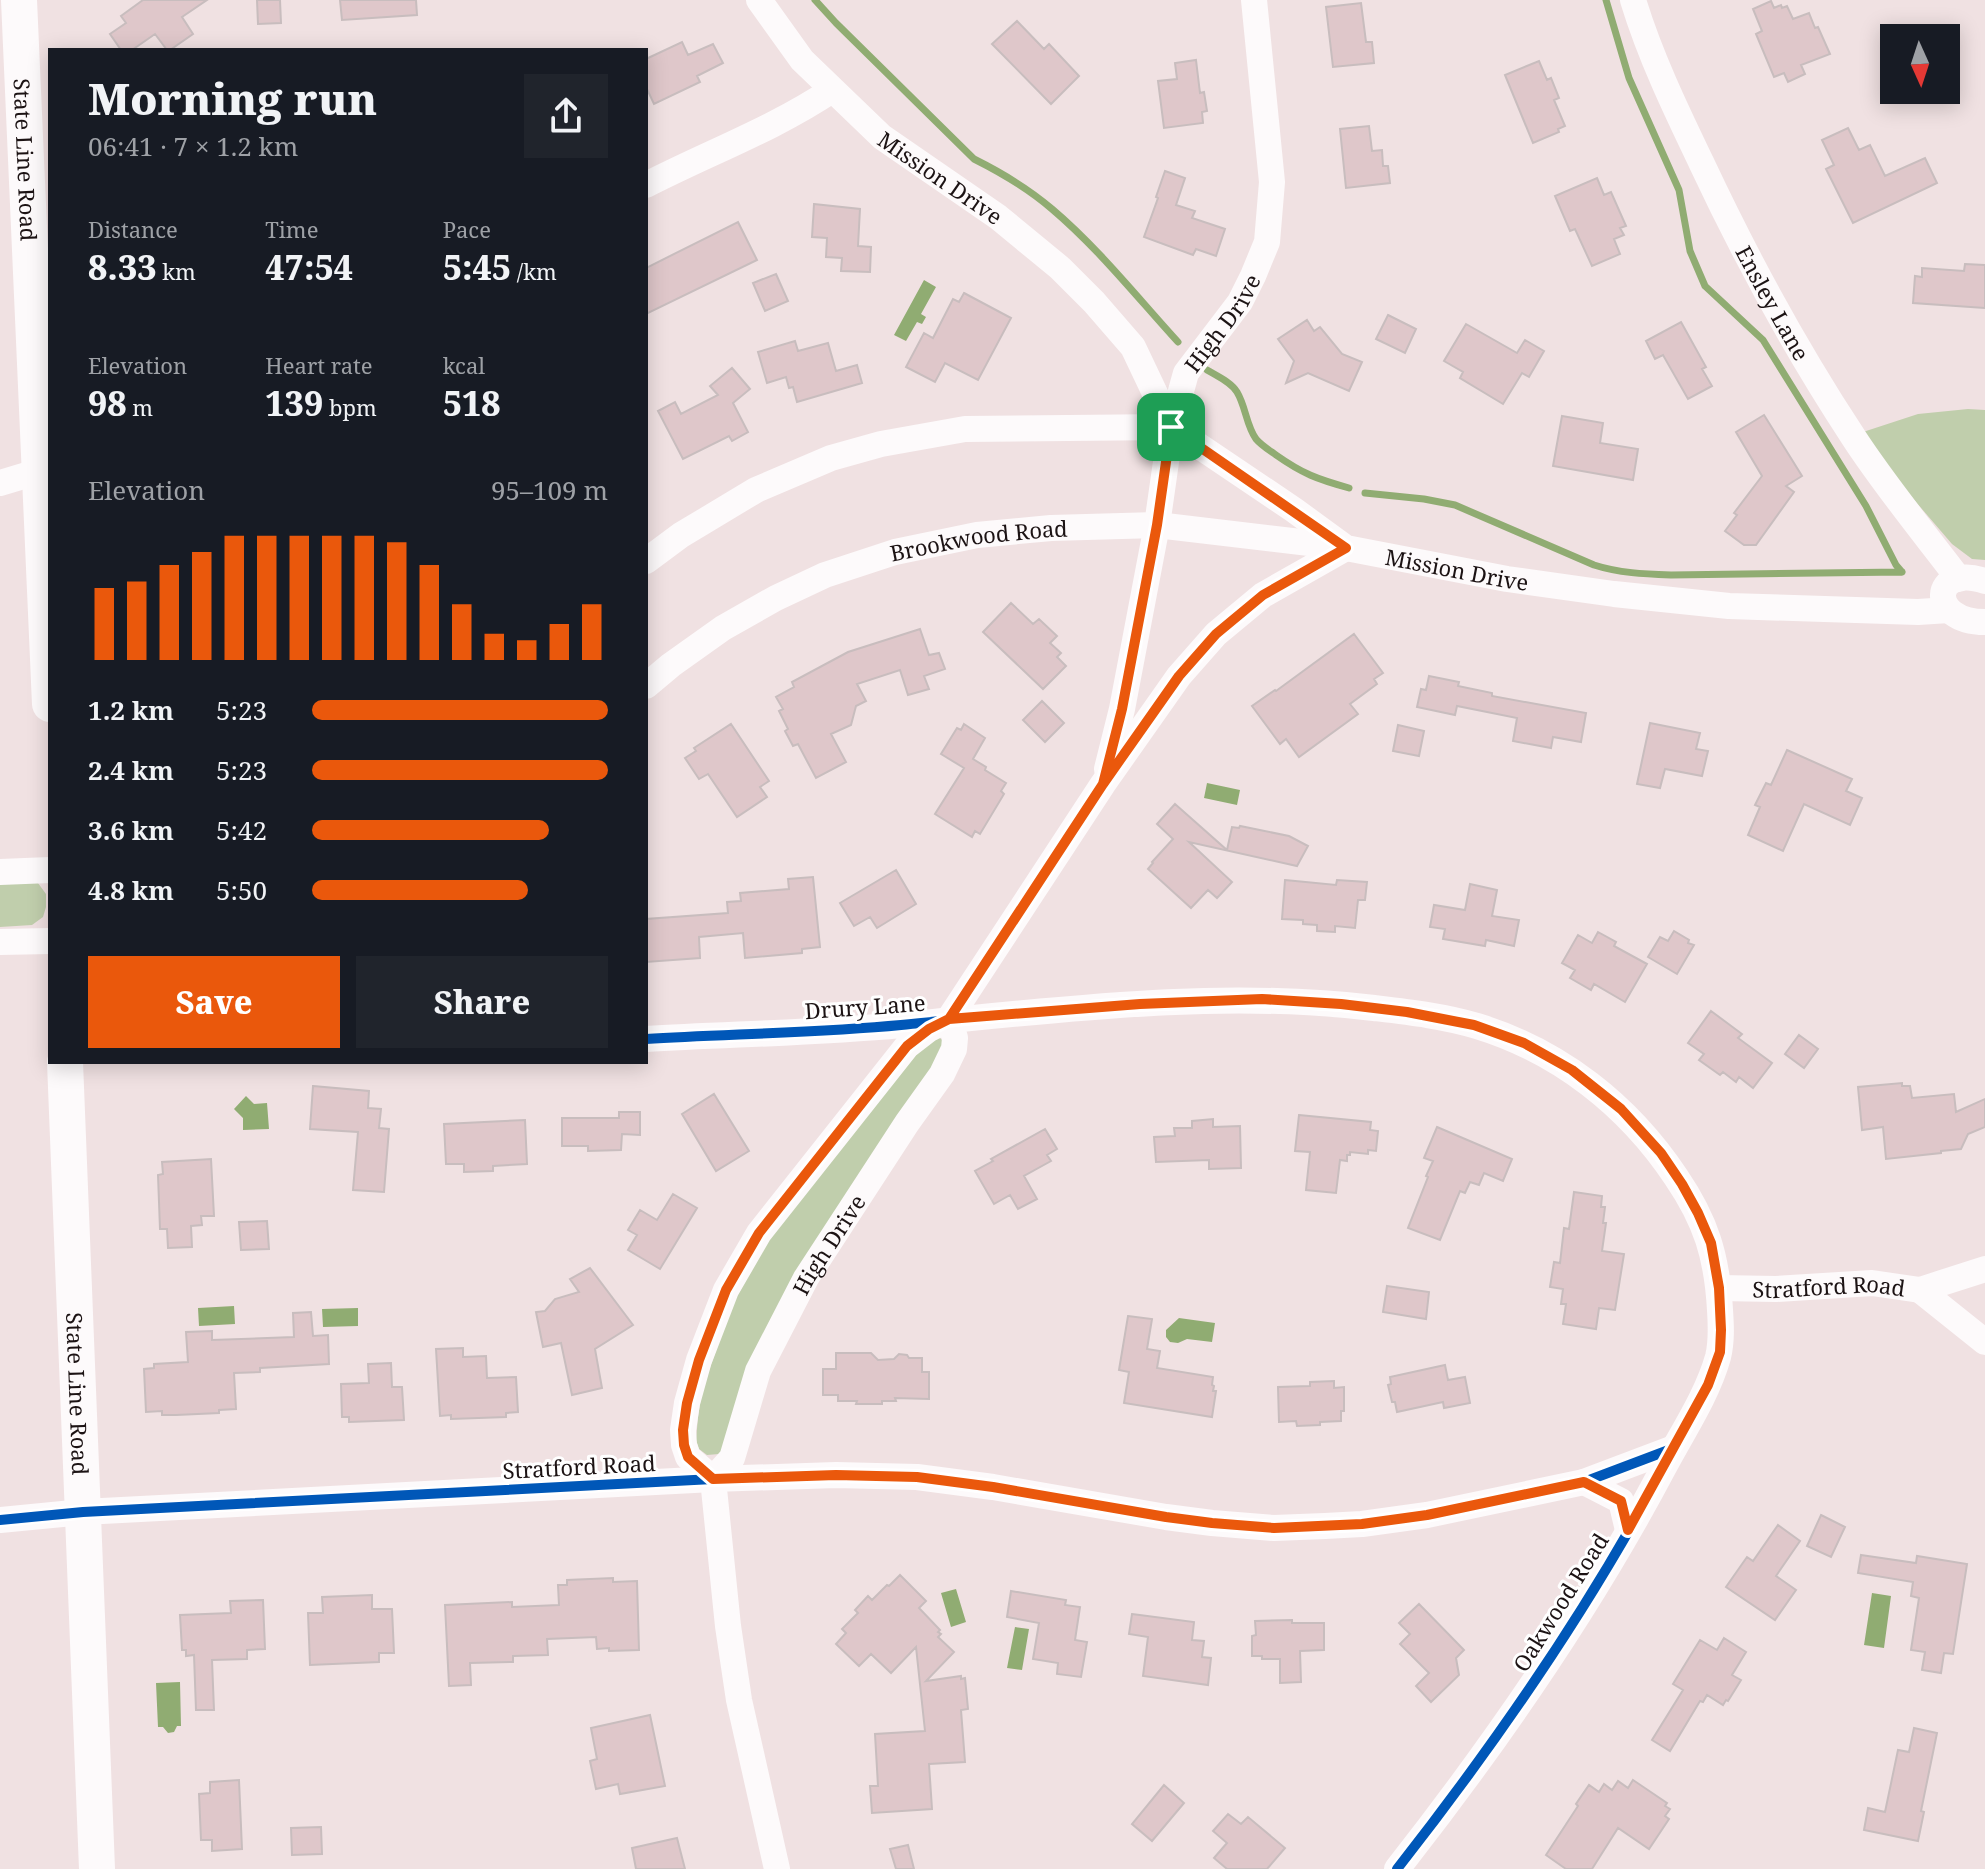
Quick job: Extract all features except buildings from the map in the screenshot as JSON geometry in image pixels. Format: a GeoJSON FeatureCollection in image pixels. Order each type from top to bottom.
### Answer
{"type":"FeatureCollection","features":[{"type":"Feature","properties":{"kind":"main road","name":"State Line Road"},"geometry":{"type":"LineString","coordinates":[[19,0],[45,470],[48,610]]}},
{"type":"Feature","properties":{"kind":"main road","name":"State Line Road"},"geometry":{"type":"LineString","coordinates":[[65,1064],[97,1869]]}},
{"type":"Feature","properties":{"kind":"street","name":"Mission Drive"},"geometry":{"type":"LineString","coordinates":[[759,0],[802,60],[882,137],[998,217],[1060,268],[1133,347],[1171,427],[1346,548],[1507,579],[1729,606],[1903,612],[1949,610]]}},
{"type":"Feature","properties":{"kind":"street","name":"High Drive"},"geometry":{"type":"LineString","coordinates":[[1103,784],[1122,709],[1157,525],[1171,427],[1186,373],[1240,302],[1267,242],[1272,182],[1254,0]]}},
{"type":"Feature","properties":{"kind":"street","name":"Ensley Lane"},"geometry":{"type":"LineString","coordinates":[[1633,0],[1640,24],[1684,126],[1737,238],[1789,334],[1854,439],[1972,580]]}},
{"type":"Feature","properties":{"kind":"street"},"geometry":{"type":"LineString","coordinates":[[648,184],[769,127],[832,90]]}},
{"type":"Feature","properties":{"kind":"street"},"geometry":{"type":"LineString","coordinates":[[648,560],[681,535],[756,490],[831,458],[881,444],[965,429],[1171,427]]}},
{"type":"Feature","properties":{"kind":"street"},"geometry":{"type":"LineString","coordinates":[[0,483],[45,470]]}},
{"type":"Feature","properties":{"kind":"street","name":"Brookwood Road"},"geometry":{"type":"LineString","coordinates":[[648,684],[723,628],[825,575],[895,552],[977,535],[1051,528],[1157,525],[1346,548]]}},
{"type":"Feature","properties":{"kind":"street","name":"High Drive"},"geometry":{"type":"LineString","coordinates":[[949,1019],[955,1038],[954,1049],[942,1074],[899,1134],[806,1278],[758,1371],[732,1458],[713,1479],[688,1457],[683,1430],[687,1403],[699,1360],[726,1290],[759,1233],[907,1046],[929,1029],[949,1019],[1103,784],[1179,676],[1216,634],[1263,595],[1346,548]]}},
{"type":"Feature","properties":{"kind":"street"},"geometry":{"type":"LineString","coordinates":[[1972,580],[1951,581],[1942,592],[1943,600],[1949,610],[1959,617],[1985,622]]}},
{"type":"Feature","properties":{"kind":"street"},"geometry":{"type":"LineString","coordinates":[[0,872],[48,870]]}},
{"type":"Feature","properties":{"kind":"street"},"geometry":{"type":"LineString","coordinates":[[0,942],[48,941]]}},
{"type":"Feature","properties":{"kind":"street","name":"Drury Lane"},"geometry":{"type":"LineString","coordinates":[[648,1039],[899,1025],[1140,1004],[1262,999],[1407,1012],[1474,1025],[1524,1043],[1572,1070],[1621,1109],[1661,1153],[1698,1213],[1711,1243],[1719,1288]]}},
{"type":"Feature","properties":{"kind":"street","name":"Stratford Road"},"geometry":{"type":"LineString","coordinates":[[1719,1288],[1776,1289],[1872,1283],[1920,1290],[1985,1269]]}},
{"type":"Feature","properties":{"kind":"street","name":"Oakwood Road"},"geometry":{"type":"LineString","coordinates":[[1397,1869],[1432,1825],[1556,1648],[1674,1448],[1708,1385],[1720,1352],[1719,1288]]}},
{"type":"Feature","properties":{"kind":"street"},"geometry":{"type":"LineString","coordinates":[[1920,1290],[1985,1342]]}},
{"type":"Feature","properties":{"kind":"street","name":"Stratford Road"},"geometry":{"type":"LineString","coordinates":[[0,1520],[83,1512],[836,1475],[917,1477],[1177,1519],[1274,1528],[1362,1524],[1414,1517],[1584,1482],[1674,1448]]}},
{"type":"Feature","properties":{"kind":"street"},"geometry":{"type":"LineString","coordinates":[[713,1479],[739,1700],[777,1869]]}},
{"type":"Feature","properties":{"kind":"street"},"geometry":{"type":"LineString","coordinates":[[1584,1482],[1621,1501],[1628,1530]]}},
{"type":"Feature","properties":{"kind":"shaded area"},"geometry":{"type":"Polygon","coordinates":[[[924,280],[936,287],[921,314],[926,317],[922,324],[917,322],[906,341],[894,335],[924,280]]]}},
{"type":"Feature","properties":{"kind":"shaded area"},"geometry":{"type":"Polygon","coordinates":[[[1985,410],[1985,560],[1972,559],[1952,544],[1885,466],[1863,432],[1918,414],[1985,410]]]}},
{"type":"Feature","properties":{"kind":"shaded area"},"geometry":{"type":"Polygon","coordinates":[[[1207,783],[1240,790],[1237,805],[1204,798],[1207,783]]]}},
{"type":"Feature","properties":{"kind":"shaded area"},"geometry":{"type":"Polygon","coordinates":[[[0,882],[38,883],[46,894],[43,917],[32,925],[0,927],[0,882]]]}},
{"type":"Feature","properties":{"kind":"shaded area"},"geometry":{"type":"Polygon","coordinates":[[[938,1036],[946,1044],[725,1447],[719,1454],[707,1455],[699,1449],[696,1440],[702,1391],[731,1307],[769,1239],[927,1041],[938,1036]]]}},
{"type":"Feature","properties":{"kind":"shaded area"},"geometry":{"type":"Polygon","coordinates":[[[246,1096],[254,1104],[267,1103],[269,1129],[243,1130],[243,1118],[234,1109],[246,1096]]]}},
{"type":"Feature","properties":{"kind":"shaded area"},"geometry":{"type":"Polygon","coordinates":[[[234,1306],[235,1324],[199,1326],[198,1308],[234,1306]]]}},
{"type":"Feature","properties":{"kind":"shaded area"},"geometry":{"type":"Polygon","coordinates":[[[358,1308],[358,1326],[323,1327],[322,1309],[358,1308]]]}},
{"type":"Feature","properties":{"kind":"shaded area"},"geometry":{"type":"Polygon","coordinates":[[[1179,1318],[1215,1323],[1212,1342],[1187,1339],[1170,1342],[1166,1330],[1179,1318]]]}},
{"type":"Feature","properties":{"kind":"shaded area"},"geometry":{"type":"Polygon","coordinates":[[[956,1589],[966,1622],[951,1627],[941,1593],[956,1589]]]}},
{"type":"Feature","properties":{"kind":"shaded area"},"geometry":{"type":"Polygon","coordinates":[[[1872,1593],[1891,1596],[1884,1648],[1864,1645],[1872,1593]]]}},
{"type":"Feature","properties":{"kind":"shaded area"},"geometry":{"type":"Polygon","coordinates":[[[1015,1627],[1029,1629],[1022,1670],[1007,1668],[1015,1627]]]}},
{"type":"Feature","properties":{"kind":"shaded area"},"geometry":{"type":"Polygon","coordinates":[[[180,1682],[181,1726],[168,1733],[163,1727],[158,1727],[156,1683],[180,1682]]]}},
{"type":"Feature","properties":{"kind":"waterway"},"geometry":{"type":"LineString","coordinates":[[815,0],[974,159],[1025,188],[1069,224],[1178,342]]}},
{"type":"Feature","properties":{"kind":"waterway"},"geometry":{"type":"LineString","coordinates":[[1606,0],[1629,78],[1679,190],[1690,251],[1705,286],[1763,340],[1866,506],[1902,572]]}},
{"type":"Feature","properties":{"kind":"waterway"},"geometry":{"type":"LineString","coordinates":[[1207,370],[1234,388],[1253,434],[1263,445],[1303,471],[1349,488]]}},
{"type":"Feature","properties":{"kind":"waterway"},"geometry":{"type":"LineString","coordinates":[[1365,493],[1455,505],[1594,565],[1641,574],[1902,572]]}},
{"type":"Feature","properties":{"kind":"cycle path"},"geometry":{"type":"LineString","coordinates":[[648,1039],[869,1028],[1078,1008],[1197,1001],[1315,1003],[1374,1008],[1477,1026],[1536,1050],[1589,1084],[1636,1127],[1676,1177],[1695,1209],[1708,1240],[1718,1291],[1721,1333],[1718,1357],[1694,1413],[1605,1572],[1505,1724],[1397,1869]]}},
{"type":"Feature","properties":{"kind":"cycle path"},"geometry":{"type":"LineString","coordinates":[[0,1520],[83,1512],[836,1475],[917,1477],[1212,1523],[1274,1528],[1325,1526],[1427,1515],[1584,1482],[1674,1448]]}},
{"type":"Feature","properties":{"kind":"route"},"geometry":{"type":"LineString","coordinates":[[1171,427],[1157,525],[1122,709],[1103,784],[1000,941],[949,1019],[929,1029],[907,1046],[759,1233],[726,1290],[692,1382],[683,1430],[688,1457],[713,1479],[836,1475],[917,1477],[1166,1517],[1274,1528],[1362,1524],[1427,1515],[1584,1482],[1621,1501],[1628,1530],[1708,1385],[1720,1352],[1719,1288],[1711,1243],[1682,1184],[1661,1153],[1621,1109],[1572,1070],[1524,1043],[1474,1025],[1341,1004],[1262,999],[1140,1004],[949,1019],[1103,784],[1179,676],[1216,634],[1263,595],[1346,548],[1171,427]]}}]}
